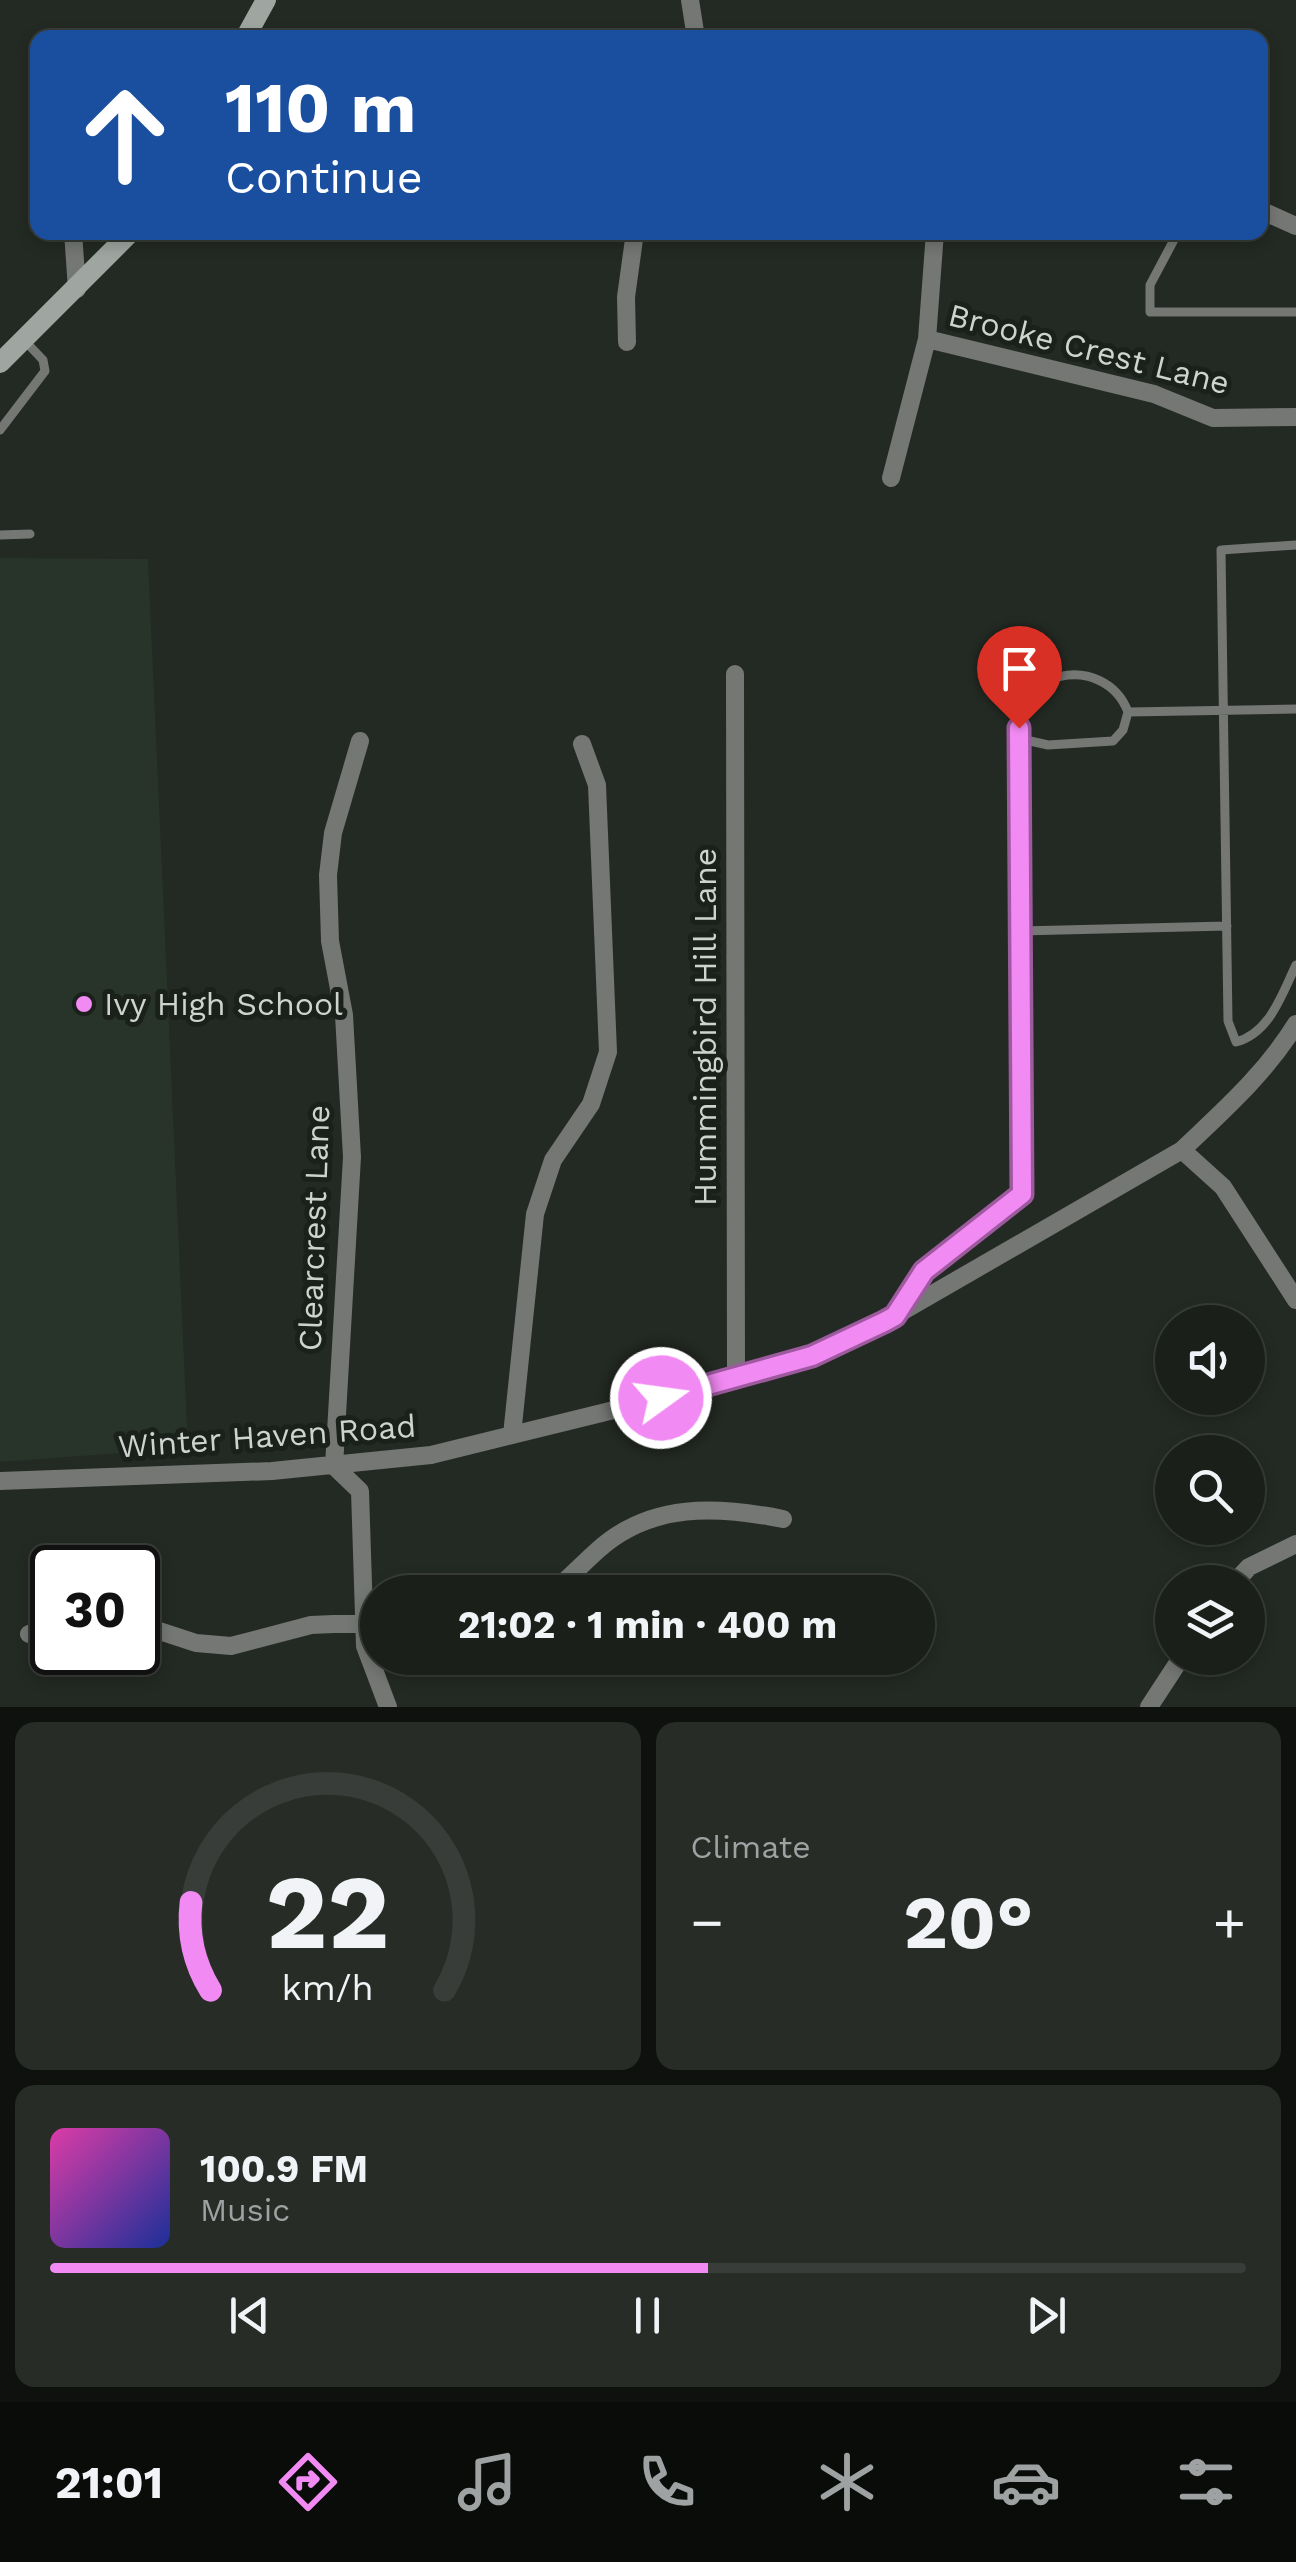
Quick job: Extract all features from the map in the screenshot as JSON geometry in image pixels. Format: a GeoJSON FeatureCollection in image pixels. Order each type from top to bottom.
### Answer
{"type":"FeatureCollection","features":[{"type":"Feature","properties":{"kind":"main road"},"geometry":{"type":"LineString","coordinates":[[249,30],[266,0]]}},
{"type":"Feature","properties":{"kind":"main road"},"geometry":{"type":"LineString","coordinates":[[0,362],[123,240]]}},
{"type":"Feature","properties":{"kind":"street"},"geometry":{"type":"LineString","coordinates":[[690,0],[695,30]]}},
{"type":"Feature","properties":{"kind":"street"},"geometry":{"type":"LineString","coordinates":[[1268,214],[1296,226]]}},
{"type":"Feature","properties":{"kind":"street"},"geometry":{"type":"LineString","coordinates":[[74,240],[77,288]]}},
{"type":"Feature","properties":{"kind":"street"},"geometry":{"type":"LineString","coordinates":[[628,342],[626,297],[633,240]]}},
{"type":"Feature","properties":{"kind":"street"},"geometry":{"type":"LineString","coordinates":[[891,478],[927,339],[934,240]]}},
{"type":"Feature","properties":{"kind":"street","name":"Brooke Crest Lane"},"geometry":{"type":"LineString","coordinates":[[927,339],[1154,394],[1213,418],[1296,417]]}},
{"type":"Feature","properties":{"kind":"street","name":"Hummingbird Hill Lane"},"geometry":{"type":"LineString","coordinates":[[734,674],[736,1380]]}},
{"type":"Feature","properties":{"kind":"street","name":"Clearcrest Lane"},"geometry":{"type":"LineString","coordinates":[[334,1466],[352,1157],[344,1015],[330,941],[328,874],[332,832],[360,742]]}},
{"type":"Feature","properties":{"kind":"street"},"geometry":{"type":"LineString","coordinates":[[512,1435],[535,1214],[553,1160],[591,1104],[608,1052],[597,785],[582,744]]}},
{"type":"Feature","properties":{"kind":"street","name":"Winter Haven Road"},"geometry":{"type":"LineString","coordinates":[[0,1481],[334,1466],[431,1455],[736,1380],[812,1356],[895,1316],[1182,1150],[1256,1080],[1296,1024]]}},
{"type":"Feature","properties":{"kind":"street"},"geometry":{"type":"LineString","coordinates":[[1182,1150],[1224,1187],[1296,1300]]}},
{"type":"Feature","properties":{"kind":"street"},"geometry":{"type":"LineString","coordinates":[[334,1466],[360,1492],[367,1575]]}},
{"type":"Feature","properties":{"kind":"street"},"geometry":{"type":"LineString","coordinates":[[570,1575],[599,1548],[639,1522],[674,1511],[736,1510],[783,1520]]}},
{"type":"Feature","properties":{"kind":"street"},"geometry":{"type":"LineString","coordinates":[[1254,1565],[1296,1544]]}},
{"type":"Feature","properties":{"kind":"street"},"geometry":{"type":"LineString","coordinates":[[160,1631],[196,1643],[230,1646],[310,1625],[360,1623]]}},
{"type":"Feature","properties":{"kind":"street"},"geometry":{"type":"LineString","coordinates":[[376,1675],[388,1707]]}},
{"type":"Feature","properties":{"kind":"street"},"geometry":{"type":"LineString","coordinates":[[1149,1707],[1170,1675]]}},
{"type":"Feature","properties":{"kind":"lane"},"geometry":{"type":"LineString","coordinates":[[1174,240],[1150,285],[1150,312],[1296,312]]}},
{"type":"Feature","properties":{"kind":"lane"},"geometry":{"type":"LineString","coordinates":[[0,430],[45,371],[43,360],[23,338]]}},
{"type":"Feature","properties":{"kind":"lane"},"geometry":{"type":"LineString","coordinates":[[0,535],[30,534]]}},
{"type":"Feature","properties":{"kind":"lane"},"geometry":{"type":"LineString","coordinates":[[1296,546],[1221,550],[1228,1021],[1236,1042],[1257,1033],[1276,1008],[1296,965]]}},
{"type":"Feature","properties":{"kind":"lane"},"geometry":{"type":"LineString","coordinates":[[895,1316],[924,1271],[1022,1194],[1021,739],[1026,694],[1038,683],[1066,674],[1091,675],[1108,682],[1121,694],[1128,712],[1123,730],[1113,741],[1048,745],[1021,739]]}},
{"type":"Feature","properties":{"kind":"lane"},"geometry":{"type":"LineString","coordinates":[[1128,712],[1296,709]]}},
{"type":"Feature","properties":{"kind":"lane"},"geometry":{"type":"LineString","coordinates":[[1020,931],[1226,926]]}},
{"type":"Feature","properties":{"kind":"shaded area","name":"Ivy High School"},"geometry":{"type":"Polygon","coordinates":[[[0,558],[148,559],[188,1448],[0,1462],[0,558]]]}},
{"type":"Feature","properties":{"kind":"place","name":"Ivy High School"},"geometry":{"type":"Point","coordinates":[84,1004]}},
{"type":"Feature","properties":{"kind":"route"},"geometry":{"type":"LineString","coordinates":[[661,1398],[812,1356],[895,1316],[924,1271],[1020,1198],[1019,728]]}}]}
